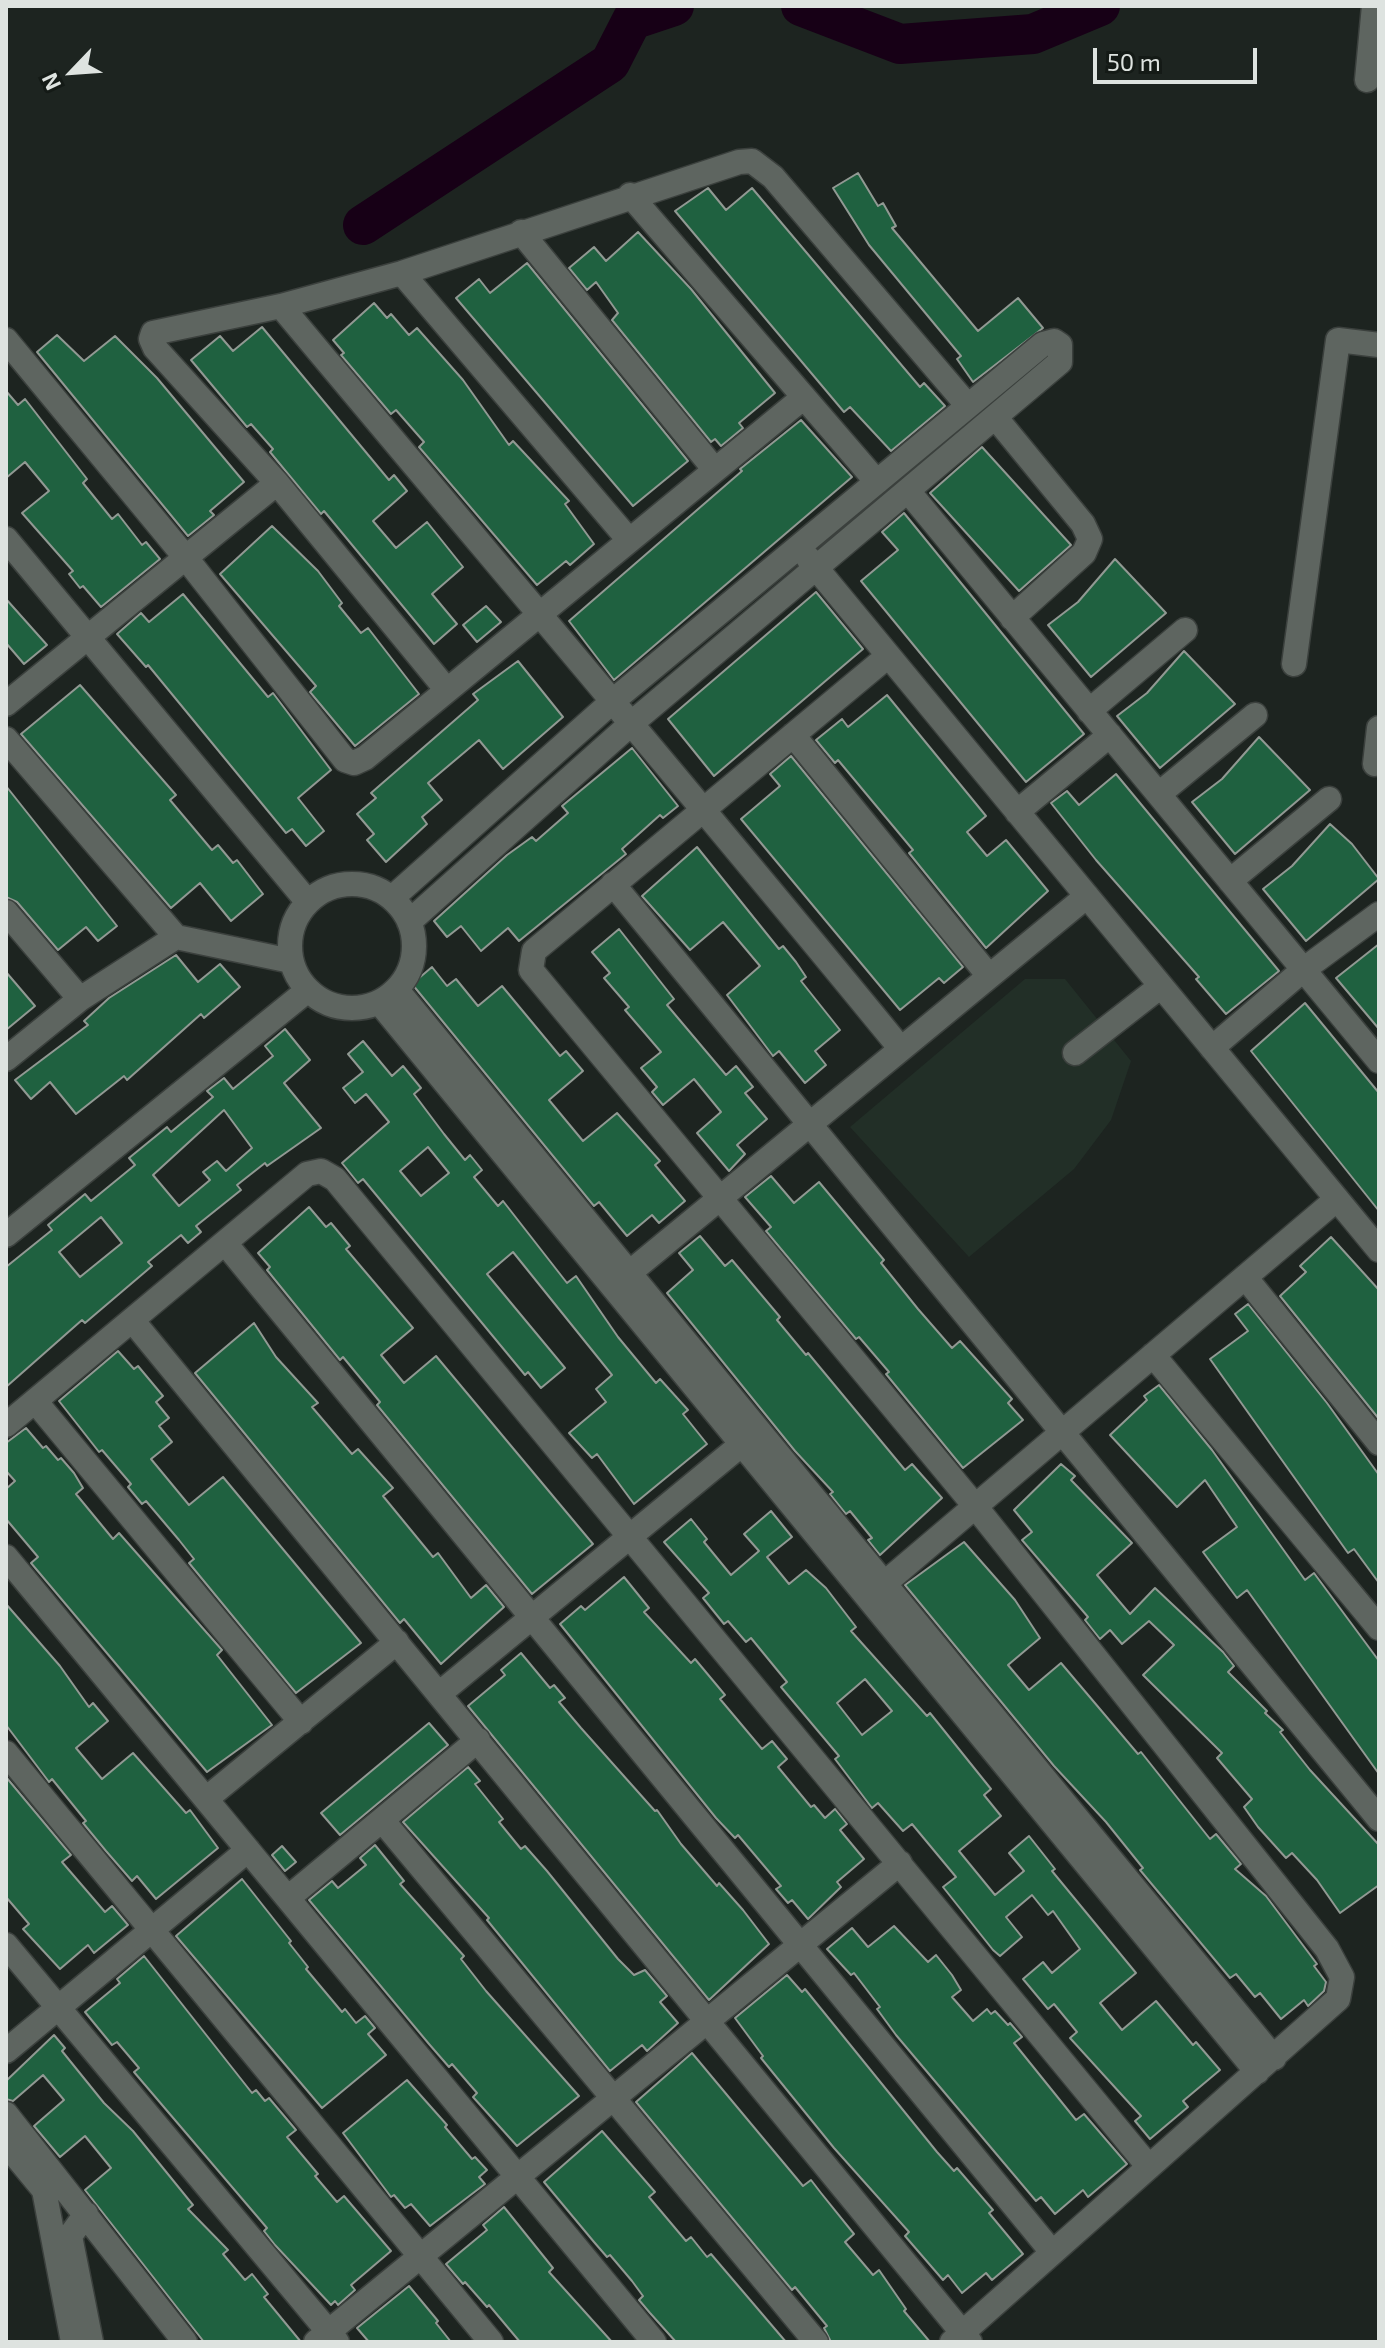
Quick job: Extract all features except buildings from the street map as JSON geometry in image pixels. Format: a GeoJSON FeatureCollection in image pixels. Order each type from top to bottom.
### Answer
{"type":"FeatureCollection","features":[{"type":"Feature","properties":{"kind":"street"},"geometry":{"type":"LineString","coordinates":[[1367,80],[1374,6]]}},
{"type":"Feature","properties":{"kind":"street"},"geometry":{"type":"LineString","coordinates":[[446,689],[277,483],[151,339],[162,329],[281,306],[402,273],[630,195],[739,162],[752,161],[764,166],[968,406]]}},
{"type":"Feature","properties":{"kind":"street"},"geometry":{"type":"LineString","coordinates":[[630,195],[877,482]]}},
{"type":"Feature","properties":{"kind":"street"},"geometry":{"type":"LineString","coordinates":[[521,232],[715,470]]}},
{"type":"Feature","properties":{"kind":"street"},"geometry":{"type":"LineString","coordinates":[[402,273],[629,540]]}},
{"type":"Feature","properties":{"kind":"street"},"geometry":{"type":"LineString","coordinates":[[281,306],[538,614],[633,722],[901,1049]]}},
{"type":"Feature","properties":{"kind":"street"},"geometry":{"type":"LineString","coordinates":[[6,340],[186,558],[345,760],[354,763],[365,758],[804,397]]}},
{"type":"Feature","properties":{"kind":"street"},"geometry":{"type":"LineString","coordinates":[[1294,664],[1338,340],[1379,345]]}},
{"type":"Feature","properties":{"kind":"street"},"geometry":{"type":"LineString","coordinates":[[392,898],[614,700],[968,406],[1043,344],[1054,341],[1060,345],[1060,362],[633,722],[409,922]]}},
{"type":"Feature","properties":{"kind":"street"},"geometry":{"type":"LineString","coordinates":[[996,418],[1083,524],[1090,539],[1084,553],[1012,618]]}},
{"type":"Feature","properties":{"kind":"street"},"geometry":{"type":"LineString","coordinates":[[6,704],[277,483]]}},
{"type":"Feature","properties":{"kind":"street"},"geometry":{"type":"LineString","coordinates":[[908,491],[1379,1061]]}},
{"type":"Feature","properties":{"kind":"street"},"geometry":{"type":"LineString","coordinates":[[6,539],[307,901]]}},
{"type":"Feature","properties":{"kind":"street"},"geometry":{"type":"LineString","coordinates":[[799,547],[1379,1250]]}},
{"type":"Feature","properties":{"kind":"street"},"geometry":{"type":"LineString","coordinates":[[1089,711],[1185,630]]}},
{"type":"Feature","properties":{"kind":"street"},"geometry":{"type":"LineString","coordinates":[[132,1320],[708,2020],[962,2339],[1052,2252],[1338,1999],[1342,1977],[1336,1962],[975,1506],[531,970],[534,951],[888,656]]}},
{"type":"Feature","properties":{"kind":"street"},"geometry":{"type":"LineString","coordinates":[[1159,794],[1255,715]]}},
{"type":"Feature","properties":{"kind":"street"},"geometry":{"type":"LineString","coordinates":[[1375,764],[1379,728]]}},
{"type":"Feature","properties":{"kind":"street"},"geometry":{"type":"LineString","coordinates":[[793,735],[989,976]]}},
{"type":"Feature","properties":{"kind":"street"},"geometry":{"type":"LineString","coordinates":[[1017,812],[1110,735]]}},
{"type":"Feature","properties":{"kind":"street"},"geometry":{"type":"LineString","coordinates":[[6,739],[176,937],[291,961]]}},
{"type":"Feature","properties":{"kind":"street"},"geometry":{"type":"LineString","coordinates":[[1230,881],[1329,799]]}},
{"type":"Feature","properties":{"kind":"street"},"geometry":{"type":"LineString","coordinates":[[349,883],[365,884],[392,898],[409,922],[414,939],[413,958],[388,996],[341,1007],[308,990],[291,961],[291,929],[307,901],[334,885],[349,883]]}},
{"type":"Feature","properties":{"kind":"street"},"geometry":{"type":"LineString","coordinates":[[613,884],[1379,1819]]}},
{"type":"Feature","properties":{"kind":"street"},"geometry":{"type":"LineString","coordinates":[[620,1280],[1087,896]]}},
{"type":"Feature","properties":{"kind":"street"},"geometry":{"type":"LineString","coordinates":[[6,912],[80,999]]}},
{"type":"Feature","properties":{"kind":"street"},"geometry":{"type":"LineString","coordinates":[[1212,1048],[1303,970],[1379,914]]}},
{"type":"Feature","properties":{"kind":"street"},"geometry":{"type":"LineString","coordinates":[[6,1059],[80,999],[176,937]]}},
{"type":"Feature","properties":{"kind":"street"},"geometry":{"type":"LineString","coordinates":[[1075,1053],[1161,986]]}},
{"type":"Feature","properties":{"kind":"street"},"geometry":{"type":"LineString","coordinates":[[6,1235],[308,990]]}},
{"type":"Feature","properties":{"kind":"street"},"geometry":{"type":"LineString","coordinates":[[388,996],[1265,2065]]}},
{"type":"Feature","properties":{"kind":"street"},"geometry":{"type":"LineString","coordinates":[[6,1425],[307,1174],[321,1171],[335,1179],[632,1535],[1149,2167]]}},
{"type":"Feature","properties":{"kind":"street"},"geometry":{"type":"LineString","coordinates":[[876,1591],[1337,1199]]}},
{"type":"Feature","properties":{"kind":"street"},"geometry":{"type":"LineString","coordinates":[[225,1243],[1052,2252]]}},
{"type":"Feature","properties":{"kind":"street"},"geometry":{"type":"LineString","coordinates":[[1245,1277],[1379,1443]]}},
{"type":"Feature","properties":{"kind":"street"},"geometry":{"type":"LineString","coordinates":[[1153,1355],[1379,1628]]}},
{"type":"Feature","properties":{"kind":"street"},"geometry":{"type":"LineString","coordinates":[[35,1401],[301,1722]]}},
{"type":"Feature","properties":{"kind":"street"},"geometry":{"type":"LineString","coordinates":[[439,1694],[750,1438]]}},
{"type":"Feature","properties":{"kind":"street"},"geometry":{"type":"LineString","coordinates":[[6,1557],[654,2342]]}},
{"type":"Feature","properties":{"kind":"street"},"geometry":{"type":"LineString","coordinates":[[206,1799],[397,1642]]}},
{"type":"Feature","properties":{"kind":"street"},"geometry":{"type":"LineString","coordinates":[[288,1898],[478,1740]]}},
{"type":"Feature","properties":{"kind":"street"},"geometry":{"type":"LineString","coordinates":[[6,1753],[491,2342]]}},
{"type":"Feature","properties":{"kind":"street"},"geometry":{"type":"LineString","coordinates":[[382,1820],[816,2342]]}},
{"type":"Feature","properties":{"kind":"street"},"geometry":{"type":"LineString","coordinates":[[6,2051],[248,1850]]}},
{"type":"Feature","properties":{"kind":"street"},"geometry":{"type":"LineString","coordinates":[[6,1945],[327,2339],[421,2256],[900,1863]]}},
{"type":"Feature","properties":{"kind":"street"},"geometry":{"type":"LineString","coordinates":[[6,2114],[185,2342]]}},
{"type":"Feature","properties":{"kind":"street"},"geometry":{"type":"LineString","coordinates":[[6,2144],[44,2190],[73,2342]]}},
{"type":"Feature","properties":{"kind":"street"},"geometry":{"type":"LineString","coordinates":[[86,2214],[70,2236],[91,2342]]}},
{"type":"Feature","properties":{"kind":"shaded area"},"geometry":{"type":"Polygon","coordinates":[[[1025,979],[1065,979],[1131,1061],[1111,1120],[1074,1169],[969,1257],[850,1127],[1025,979]]]}},
{"type":"Feature","properties":{"kind":"waterway"},"geometry":{"type":"LineString","coordinates":[[363,225],[610,63],[632,20],[674,6]]}},
{"type":"Feature","properties":{"kind":"waterway"},"geometry":{"type":"LineString","coordinates":[[801,6],[900,44],[1033,34],[1100,6]]}}]}
